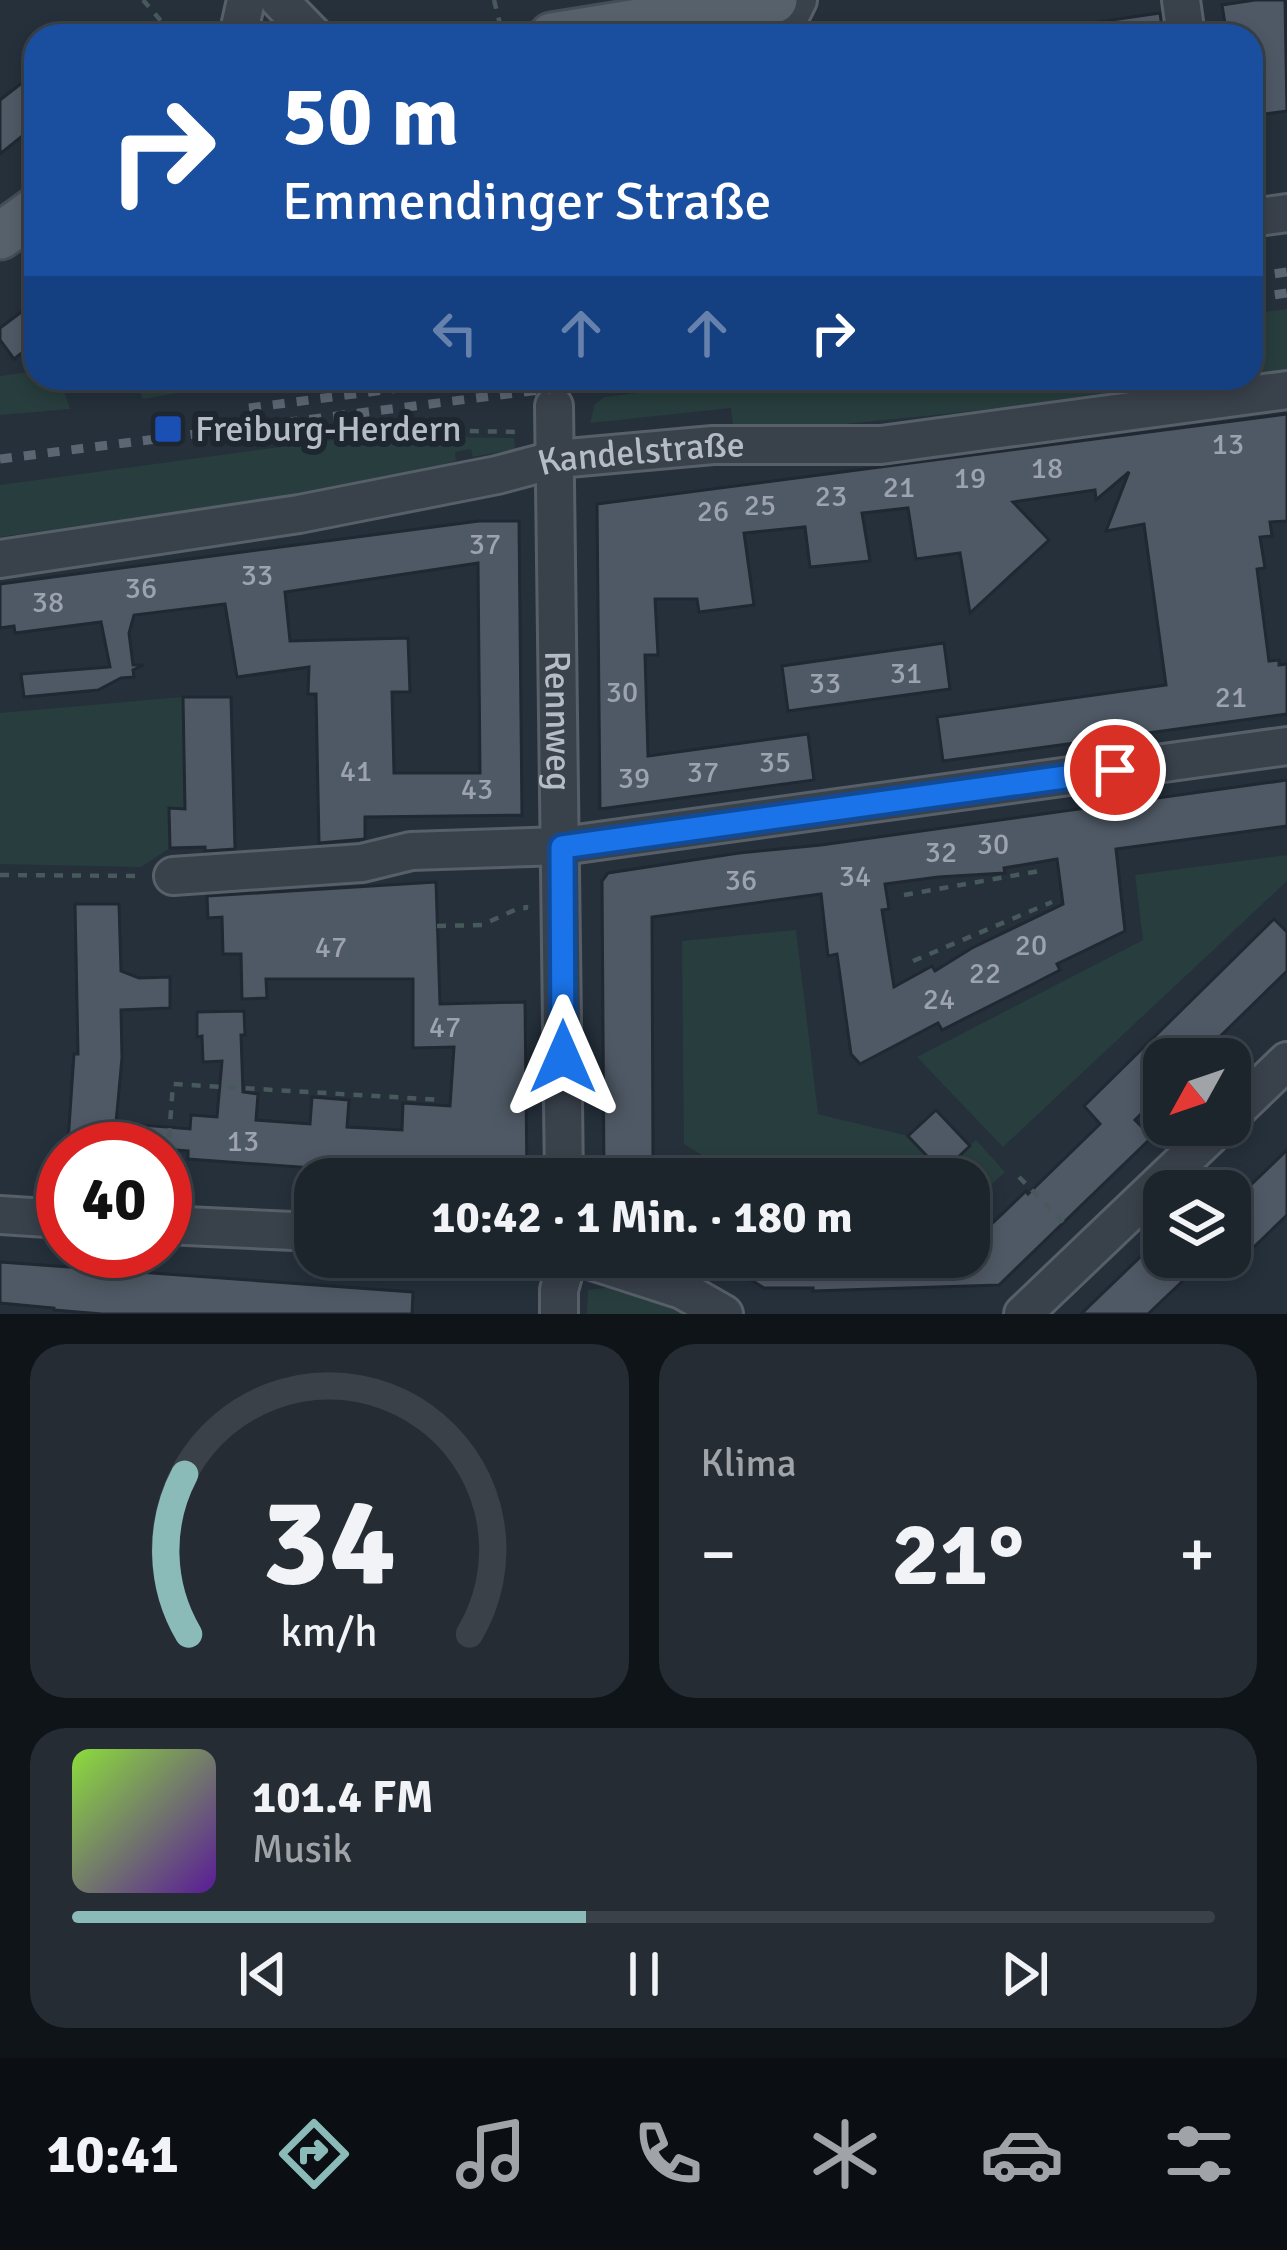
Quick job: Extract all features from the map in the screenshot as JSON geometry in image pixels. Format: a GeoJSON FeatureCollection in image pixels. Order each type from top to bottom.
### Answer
{"type":"FeatureCollection","features":[{"type":"Feature","properties":{"kind":"main road"},"geometry":{"type":"LineString","coordinates":[[626,24],[774,0]]}},
{"type":"Feature","properties":{"kind":"street"},"geometry":{"type":"LineString","coordinates":[[278,0],[302,24]]}},
{"type":"Feature","properties":{"kind":"street","name":"Kandelstraße"},"geometry":{"type":"LineString","coordinates":[[0,559],[299,514],[497,475],[550,432],[713,445],[881,445],[1287,390]]}},
{"type":"Feature","properties":{"kind":"street","name":"Rennweg"},"geometry":{"type":"LineString","coordinates":[[550,432],[562,847],[564,1158]]}},
{"type":"Feature","properties":{"kind":"street"},"geometry":{"type":"LineString","coordinates":[[173,876],[362,863],[411,851],[562,847],[1287,746]]}},
{"type":"Feature","properties":{"kind":"street"},"geometry":{"type":"LineString","coordinates":[[1251,1095],[1287,1060]]}},
{"type":"Feature","properties":{"kind":"street"},"geometry":{"type":"LineString","coordinates":[[1024,1314],[1199,1146]]}},
{"type":"Feature","properties":{"kind":"street"},"geometry":{"type":"LineString","coordinates":[[0,1215],[36,1217]]}},
{"type":"Feature","properties":{"kind":"street"},"geometry":{"type":"LineString","coordinates":[[192,1226],[294,1231]]}},
{"type":"Feature","properties":{"kind":"street"},"geometry":{"type":"LineString","coordinates":[[559,1314],[562,1278]]}},
{"type":"Feature","properties":{"kind":"street"},"geometry":{"type":"LineString","coordinates":[[645,1278],[682,1290],[724,1314]]}},
{"type":"Feature","properties":{"kind":"path"},"geometry":{"type":"LineString","coordinates":[[146,3],[155,0]]}},
{"type":"Feature","properties":{"kind":"path"},"geometry":{"type":"LineString","coordinates":[[345,423],[360,429],[550,432]]}},
{"type":"Feature","properties":{"kind":"path"},"geometry":{"type":"LineString","coordinates":[[437,926],[482,925],[526,908],[524,848]]}},
{"type":"Feature","properties":{"kind":"path"},"geometry":{"type":"LineString","coordinates":[[904,895],[1045,870]]}},
{"type":"Feature","properties":{"kind":"path"},"geometry":{"type":"LineString","coordinates":[[0,875],[173,876]]}},
{"type":"Feature","properties":{"kind":"path"},"geometry":{"type":"LineString","coordinates":[[913,961],[1052,902]]}},
{"type":"Feature","properties":{"kind":"path"},"geometry":{"type":"LineString","coordinates":[[170,1122],[173,1084],[443,1100]]}},
{"type":"Feature","properties":{"kind":"path"},"geometry":{"type":"LineString","coordinates":[[1019,1178],[1091,1251]]}},
{"type":"Feature","properties":{"kind":"green space"},"geometry":{"type":"Polygon","coordinates":[[[1287,309],[1287,374],[1263,377],[1263,312],[1287,309]]]}},
{"type":"Feature","properties":{"kind":"green space"},"geometry":{"type":"Polygon","coordinates":[[[24,373],[24,390],[64,390],[70,409],[0,415],[0,376],[24,373]]]}},
{"type":"Feature","properties":{"kind":"green space"},"geometry":{"type":"Polygon","coordinates":[[[139,390],[183,390],[183,392],[143,399],[139,390]]]}},
{"type":"Feature","properties":{"kind":"green space"},"geometry":{"type":"Polygon","coordinates":[[[661,390],[1153,390],[734,434],[731,408],[590,423],[595,404],[605,397],[661,390]]]}},
{"type":"Feature","properties":{"kind":"green space"},"geometry":{"type":"Polygon","coordinates":[[[362,436],[514,438],[515,449],[473,457],[471,449],[455,452],[456,461],[432,467],[250,502],[0,537],[0,485],[362,436]]]}},
{"type":"Feature","properties":{"kind":"green space"},"geometry":{"type":"Polygon","coordinates":[[[183,697],[185,809],[169,809],[170,848],[141,867],[0,864],[0,713],[183,697]]]}},
{"type":"Feature","properties":{"kind":"green space"},"geometry":{"type":"Polygon","coordinates":[[[1287,855],[1287,881],[1003,1147],[917,1057],[1143,940],[1135,875],[1287,855]]]}},
{"type":"Feature","properties":{"kind":"green space"},"geometry":{"type":"Polygon","coordinates":[[[796,930],[818,1114],[908,1136],[929,1158],[706,1158],[684,1144],[682,941],[796,930]]]}},
{"type":"Feature","properties":{"kind":"green space"},"geometry":{"type":"Polygon","coordinates":[[[976,1140],[1005,1172],[990,1186],[990,1158],[957,1158],[976,1140]]]}},
{"type":"Feature","properties":{"kind":"green space"},"geometry":{"type":"Polygon","coordinates":[[[615,1287],[663,1301],[686,1314],[587,1314],[588,1290],[615,1287]]]}},
{"type":"Feature","properties":{"kind":"building"},"geometry":{"type":"Polygon","coordinates":[[[1285,0],[1287,111],[1263,114],[1263,24],[1225,24],[1222,5],[1285,0]]]}},
{"type":"Feature","properties":{"kind":"building"},"geometry":{"type":"Polygon","coordinates":[[[1160,13],[1161,24],[1098,24],[1160,13]]]}},
{"type":"Feature","properties":{"kind":"building"},"geometry":{"type":"Polygon","coordinates":[[[24,81],[24,135],[0,154],[0,100],[24,81]]]}},
{"type":"Feature","properties":{"kind":"building"},"geometry":{"type":"Polygon","coordinates":[[[24,310],[24,351],[14,359],[0,340],[0,328],[24,310]]]}},
{"type":"Feature","properties":{"kind":"building"},"geometry":{"type":"Polygon","coordinates":[[[1287,414],[1287,521],[1270,522],[1272,536],[1260,537],[1265,568],[1257,569],[1269,661],[1287,664],[1287,714],[943,761],[937,717],[1166,685],[1144,524],[1106,531],[1129,472],[1096,500],[1095,490],[1013,502],[1049,540],[970,613],[960,553],[916,559],[908,508],[862,513],[870,561],[810,567],[805,527],[744,533],[754,605],[699,612],[697,599],[655,599],[658,655],[645,655],[648,756],[808,734],[814,780],[600,809],[597,504],[1287,414]]]}},
{"type":"Feature","properties":{"kind":"building"},"geometry":{"type":"Polygon","coordinates":[[[479,521],[519,521],[522,815],[365,817],[365,839],[319,843],[316,694],[308,694],[309,667],[237,677],[225,604],[134,615],[129,633],[133,665],[144,665],[133,670],[134,677],[98,690],[24,697],[21,674],[110,667],[101,622],[15,633],[14,626],[0,628],[0,584],[479,521]],[[478,563],[285,592],[290,641],[408,638],[410,692],[392,692],[394,773],[480,773],[478,563]]]}},
{"type":"Feature","properties":{"kind":"building"},"geometry":{"type":"Polygon","coordinates":[[[944,643],[950,689],[788,711],[782,666],[944,643]]]}},
{"type":"Feature","properties":{"kind":"building"},"geometry":{"type":"Polygon","coordinates":[[[183,697],[231,697],[235,849],[170,848],[169,808],[185,809],[183,697]]]}},
{"type":"Feature","properties":{"kind":"building"},"geometry":{"type":"Polygon","coordinates":[[[1287,780],[1287,826],[1116,849],[1125,931],[942,1030],[938,1023],[860,1064],[851,1054],[837,954],[828,956],[821,894],[652,917],[653,1158],[604,1158],[602,881],[608,873],[1287,780]],[[1057,859],[1004,868],[1005,873],[885,884],[889,909],[882,910],[894,987],[932,966],[935,971],[1063,904],[1057,859]]]}},
{"type":"Feature","properties":{"kind":"building"},"geometry":{"type":"Polygon","coordinates":[[[436,882],[440,1004],[525,1002],[527,1158],[294,1158],[294,1167],[192,1159],[191,1115],[217,1117],[222,1061],[203,1062],[197,1012],[244,1011],[243,1092],[258,1094],[256,1120],[310,1124],[312,1097],[349,1100],[347,1127],[402,1130],[403,1103],[450,1106],[454,1047],[413,1048],[413,979],[266,979],[267,998],[242,999],[241,954],[223,954],[222,917],[208,918],[207,896],[436,882]]]}},
{"type":"Feature","properties":{"kind":"building"},"geometry":{"type":"Polygon","coordinates":[[[75,904],[119,904],[121,971],[139,978],[170,977],[170,1008],[121,1010],[116,1122],[69,1122],[74,1054],[78,1054],[75,904]]]}},
{"type":"Feature","properties":{"kind":"building"},"geometry":{"type":"Polygon","coordinates":[[[1274,919],[1287,932],[1287,971],[1218,1038],[1153,1038],[1274,919]]]}},
{"type":"Feature","properties":{"kind":"building"},"geometry":{"type":"Polygon","coordinates":[[[1143,1048],[1143,1112],[1135,1120],[1143,1128],[1143,1146],[999,1285],[813,1291],[764,1288],[748,1278],[990,1278],[990,1225],[1100,1124],[1084,1106],[1143,1048]]]}},
{"type":"Feature","properties":{"kind":"building"},"geometry":{"type":"Polygon","coordinates":[[[936,1110],[970,1146],[957,1158],[929,1158],[908,1136],[936,1110]]]}},
{"type":"Feature","properties":{"kind":"building"},"geometry":{"type":"Polygon","coordinates":[[[1287,1150],[1287,1215],[1251,1250],[1251,1185],[1287,1150]]]}},
{"type":"Feature","properties":{"kind":"building"},"geometry":{"type":"Polygon","coordinates":[[[1143,1254],[1143,1278],[1186,1278],[1148,1314],[1081,1314],[1143,1254]]]}},
{"type":"Feature","properties":{"kind":"building"},"geometry":{"type":"Polygon","coordinates":[[[0,1262],[36,1265],[36,1278],[192,1276],[413,1292],[412,1314],[102,1314],[0,1303],[0,1262]]]}},
{"type":"Feature","properties":{"kind":"tunnel"},"geometry":{"type":"LineString","coordinates":[[552,390],[554,406]]}},
{"type":"Feature","properties":{"kind":"railway"},"geometry":{"type":"LineString","coordinates":[[1263,275],[1287,272]]}},
{"type":"Feature","properties":{"kind":"railway"},"geometry":{"type":"LineString","coordinates":[[1263,296],[1287,293]]}},
{"type":"Feature","properties":{"kind":"railway"},"geometry":{"type":"LineString","coordinates":[[249,408],[385,390]]}},
{"type":"Feature","properties":{"kind":"railway"},"geometry":{"type":"LineString","coordinates":[[0,459],[539,390]]}},
{"type":"Feature","properties":{"kind":"place","name":"Freiburg-Herdern"},"geometry":{"type":"Point","coordinates":[168,429]}},
{"type":"Feature","properties":{"kind":"route"},"geometry":{"type":"LineString","coordinates":[[563,1057],[562,847],[1115,770]]}}]}
